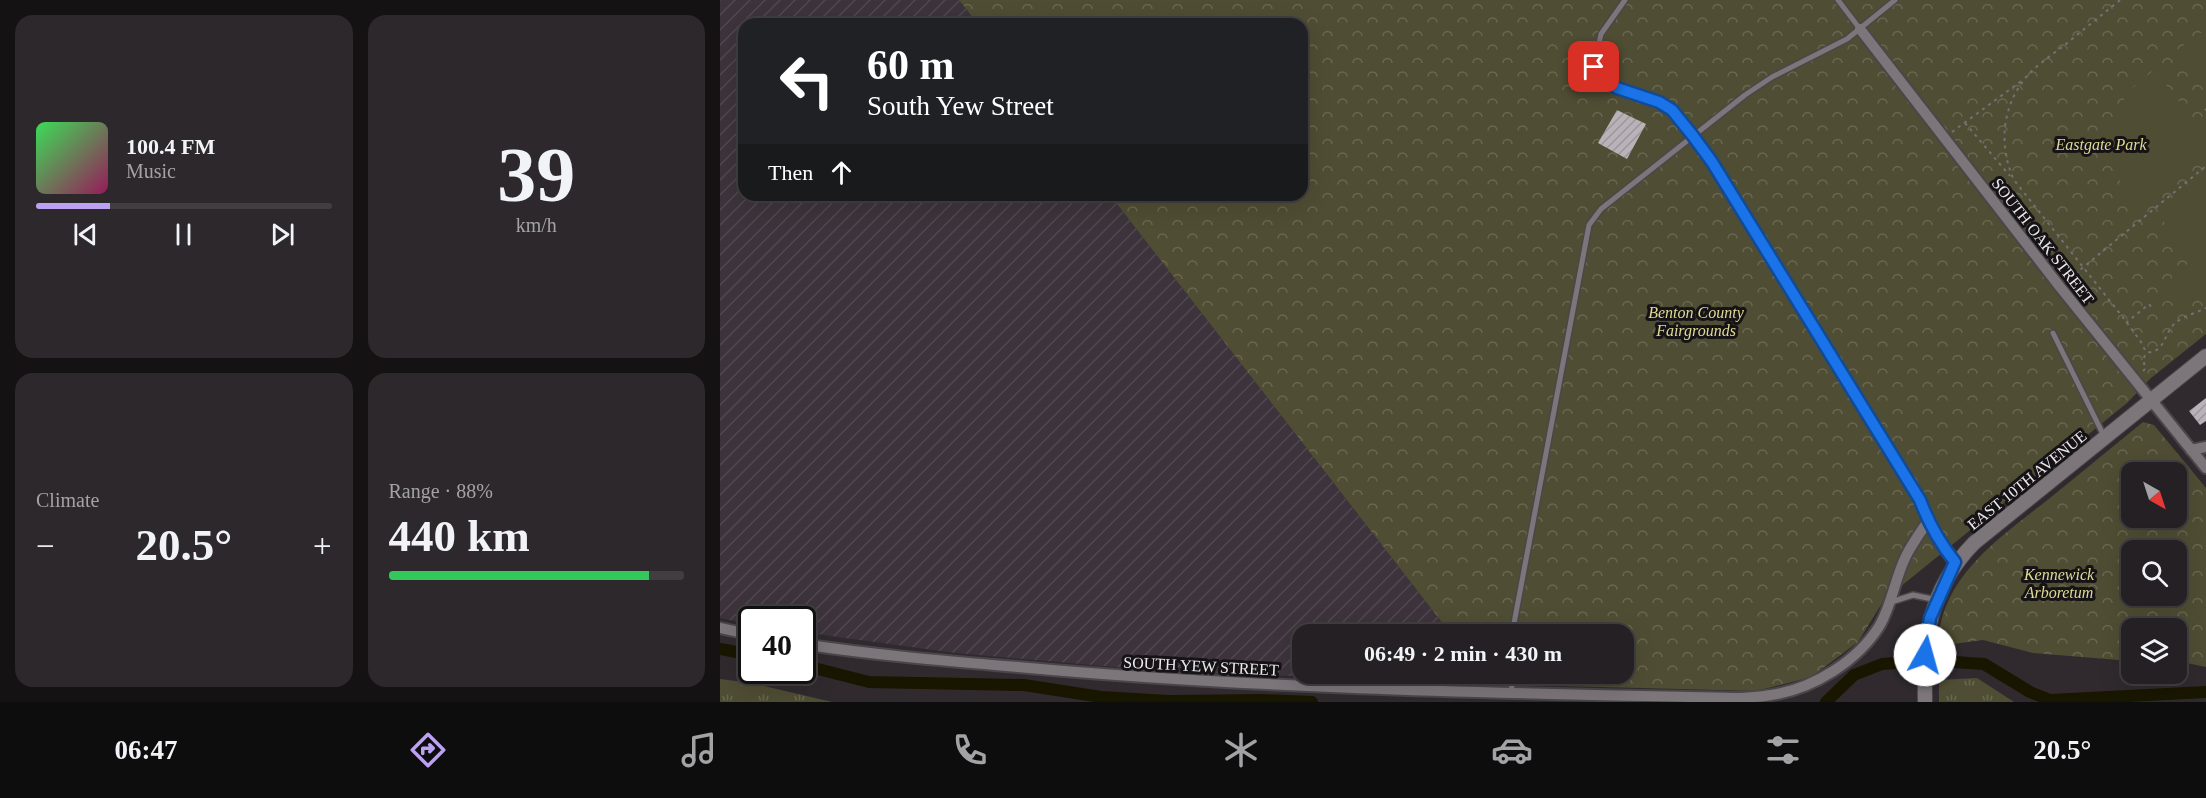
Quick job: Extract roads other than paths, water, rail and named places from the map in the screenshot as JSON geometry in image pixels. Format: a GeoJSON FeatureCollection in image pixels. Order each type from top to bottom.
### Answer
{"type":"FeatureCollection","features":[{"type":"Feature","properties":{"kind":"street","name":"SOUTH OAK STREET"},"geometry":{"type":"LineString","coordinates":[[1860,29],[2060,287],[2206,468]]}},
{"type":"Feature","properties":{"kind":"street","name":"EAST 10TH AVENUE"},"geometry":{"type":"LineString","coordinates":[[1925,702],[1926,642],[1930,618],[1955,562],[1974,543],[2206,356]]}},
{"type":"Feature","properties":{"kind":"street"},"geometry":{"type":"LineString","coordinates":[[2191,450],[2206,447]]}},
{"type":"Feature","properties":{"kind":"street"},"geometry":{"type":"LineString","coordinates":[[1928,521],[1938,542],[1955,562]]}},
{"type":"Feature","properties":{"kind":"street","name":"SOUTH YEW STREET"},"geometry":{"type":"LineString","coordinates":[[816,646],[860,653],[1142,679],[1512,693],[1740,698],[1772,695],[1800,688],[1824,677],[1846,661],[1867,641],[1880,624],[1890,602],[1905,557],[1928,521]]}},
{"type":"Feature","properties":{"kind":"street"},"geometry":{"type":"LineString","coordinates":[[720,628],[738,631]]}},
{"type":"Feature","properties":{"kind":"lane"},"geometry":{"type":"LineString","coordinates":[[1625,0],[1601,34],[1594,67],[1600,77],[1617,88],[1659,102],[1672,110],[1693,136],[1712,162],[1920,500],[1928,521]]}},
{"type":"Feature","properties":{"kind":"lane"},"geometry":{"type":"LineString","coordinates":[[1838,0],[1860,29]]}},
{"type":"Feature","properties":{"kind":"lane"},"geometry":{"type":"LineString","coordinates":[[1514,624],[1589,225],[1601,209],[1744,95],[1772,77],[1832,47],[1860,29],[1895,0]]}},
{"type":"Feature","properties":{"kind":"lane"},"geometry":{"type":"LineString","coordinates":[[2053,333],[2105,438]]}},
{"type":"Feature","properties":{"kind":"lane"},"geometry":{"type":"LineString","coordinates":[[1890,602],[1912,594],[1937,600]]}},
{"type":"Feature","properties":{"kind":"lane"},"geometry":{"type":"LineString","coordinates":[[1512,684],[1512,693]]}},
{"type":"Feature","properties":{"kind":"waterway"},"geometry":{"type":"LineString","coordinates":[[720,649],[738,652]]}},
{"type":"Feature","properties":{"kind":"waterway"},"geometry":{"type":"LineString","coordinates":[[1938,661],[1984,664],[2030,692],[2050,700],[2206,692]]}},
{"type":"Feature","properties":{"kind":"waterway"},"geometry":{"type":"LineString","coordinates":[[1826,702],[1854,675],[1882,664],[1909,662]]}},
{"type":"Feature","properties":{"kind":"waterway"},"geometry":{"type":"LineString","coordinates":[[816,669],[869,682],[1024,685],[1101,697],[1169,701],[1312,702]]}},
{"type":"Feature","properties":{"kind":"park label","name":"Eastgate Park"},"geometry":{"type":"Point","coordinates":[2101,144]}},
{"type":"Feature","properties":{"kind":"park label","name":"Benton County Fairgrounds"},"geometry":{"type":"Point","coordinates":[1696,321]}},
{"type":"Feature","properties":{"kind":"park label","name":"Kennewick Arboretum"},"geometry":{"type":"Point","coordinates":[2059,583]}}]}
